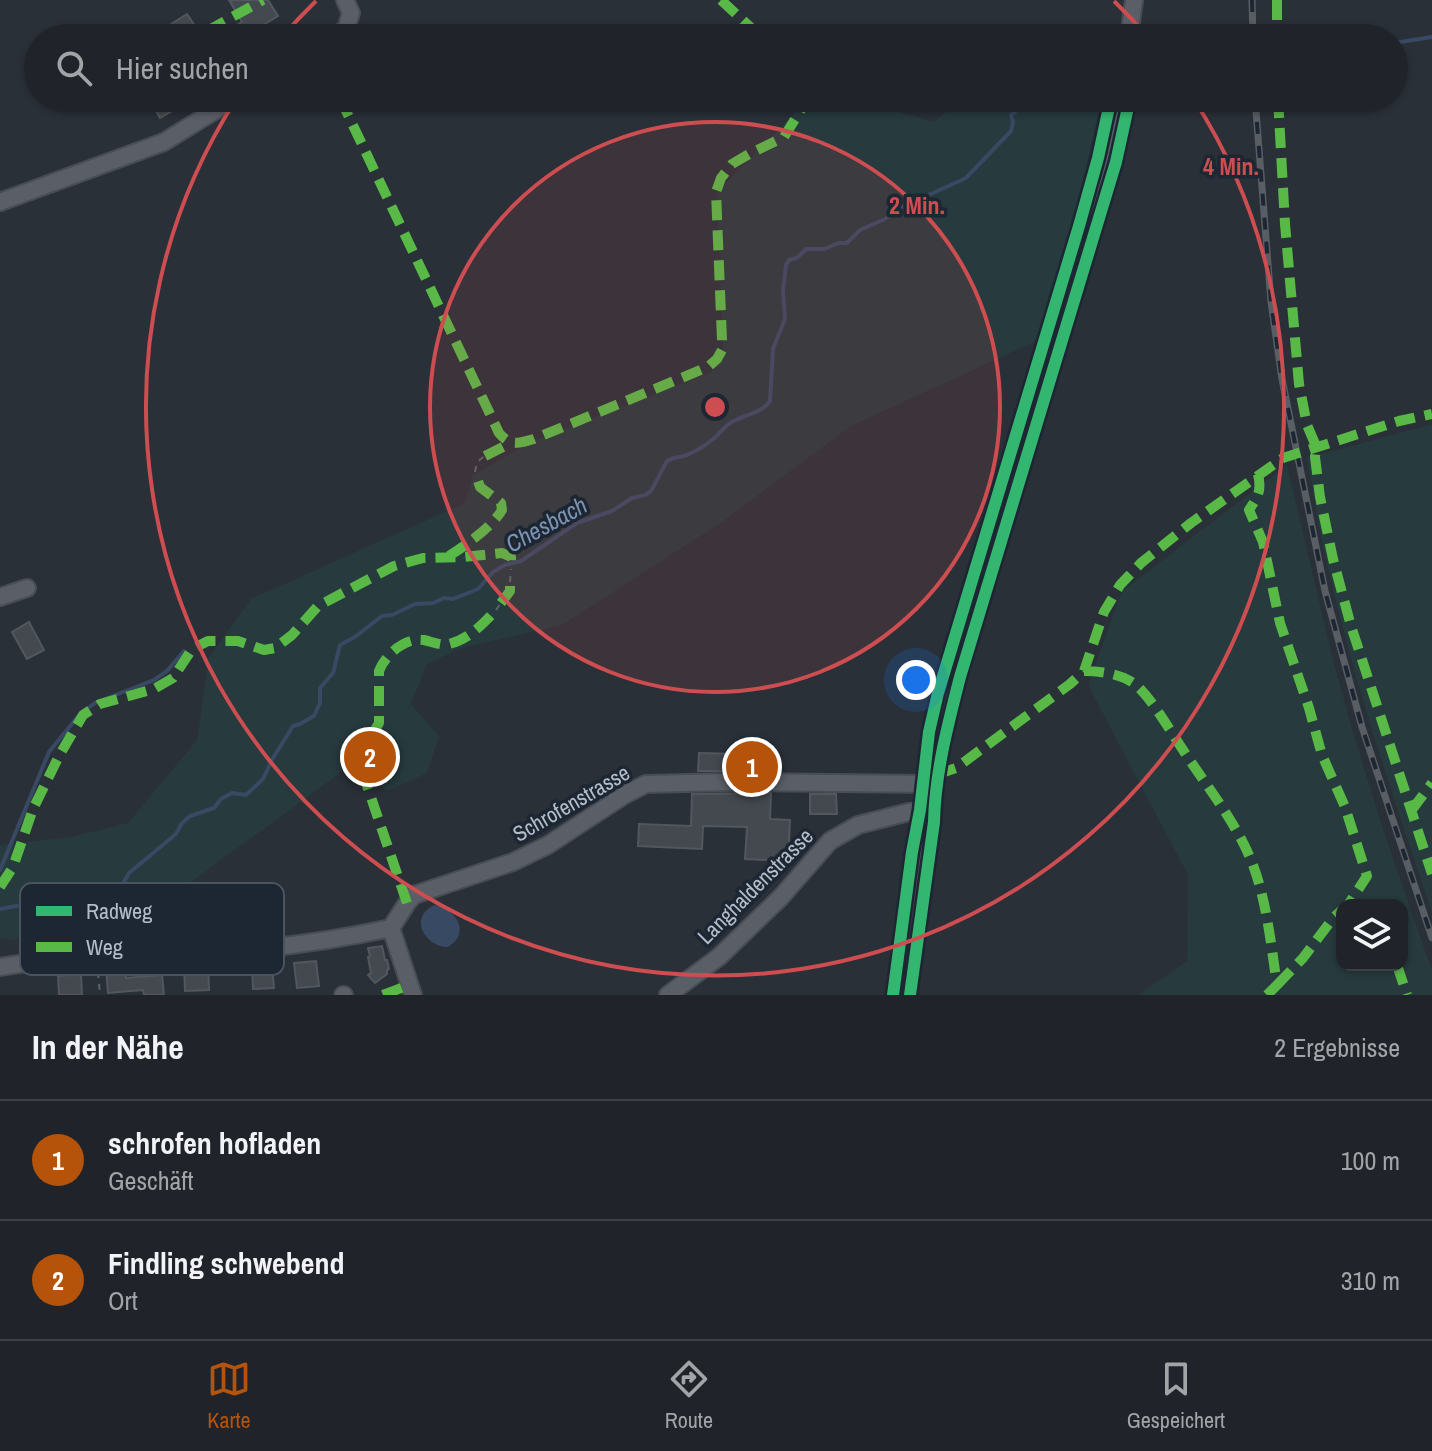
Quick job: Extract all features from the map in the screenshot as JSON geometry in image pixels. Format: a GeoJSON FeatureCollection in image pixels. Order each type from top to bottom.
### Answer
{"type":"FeatureCollection","features":[{"type":"Feature","properties":{"kind":"street"},"geometry":{"type":"LineString","coordinates":[[345,0],[351,13],[348,24]]}},
{"type":"Feature","properties":{"kind":"street"},"geometry":{"type":"LineString","coordinates":[[1131,24],[1134,0]]}},
{"type":"Feature","properties":{"kind":"street"},"geometry":{"type":"LineString","coordinates":[[0,202],[164,142],[212,112]]}},
{"type":"Feature","properties":{"kind":"street"},"geometry":{"type":"LineString","coordinates":[[901,995],[918,812],[930,784],[942,714],[958,651],[1106,166],[1118,112]]}},
{"type":"Feature","properties":{"kind":"street"},"geometry":{"type":"LineString","coordinates":[[0,597],[27,588]]}},
{"type":"Feature","properties":{"kind":"street","name":"Schrofenstrasse"},"geometry":{"type":"LineString","coordinates":[[391,928],[414,895],[513,862],[536,851],[646,784],[930,784]]}},
{"type":"Feature","properties":{"kind":"street"},"geometry":{"type":"LineString","coordinates":[[901,784],[910,804],[918,812]]}},
{"type":"Feature","properties":{"kind":"street","name":"Langhaldenstrasse"},"geometry":{"type":"LineString","coordinates":[[668,995],[720,956],[781,897],[830,841],[858,825],[918,812]]}},
{"type":"Feature","properties":{"kind":"street"},"geometry":{"type":"LineString","coordinates":[[284,946],[391,928],[413,995]]}},
{"type":"Feature","properties":{"kind":"street"},"geometry":{"type":"LineString","coordinates":[[0,967],[20,965]]}},
{"type":"Feature","properties":{"kind":"path"},"geometry":{"type":"LineString","coordinates":[[475,472],[479,459],[485,456]]}},
{"type":"Feature","properties":{"kind":"path"},"geometry":{"type":"LineString","coordinates":[[510,582],[511,569]]}},
{"type":"Feature","properties":{"kind":"path"},"geometry":{"type":"LineString","coordinates":[[496,610],[501,603]]}},
{"type":"Feature","properties":{"kind":"path"},"geometry":{"type":"LineString","coordinates":[[98,975],[100,995]]}},
{"type":"Feature","properties":{"kind":"green space"},"geometry":{"type":"Polygon","coordinates":[[[796,112],[899,112],[934,122],[946,112],[1099,112],[1047,336],[851,426],[722,522],[562,625],[462,648],[427,664],[411,704],[439,736],[427,773],[388,791],[354,763],[190,883],[20,883],[20,939],[0,938],[0,845],[71,837],[128,823],[197,740],[209,657],[251,599],[465,503],[473,475],[531,442],[710,373],[723,351],[717,192],[796,112]]]}},
{"type":"Feature","properties":{"kind":"green space"},"geometry":{"type":"Polygon","coordinates":[[[1432,425],[1432,912],[1357,679],[1321,536],[1307,458],[1432,425]]]}},
{"type":"Feature","properties":{"kind":"green space"},"geometry":{"type":"Polygon","coordinates":[[[1287,465],[1352,729],[1407,899],[1336,899],[1336,971],[1408,971],[1408,901],[1432,971],[1432,995],[1138,995],[1187,961],[1188,875],[1088,685],[1122,591],[1287,465]]]}},
{"type":"Feature","properties":{"kind":"water"},"geometry":{"type":"Polygon","coordinates":[[[435,905],[450,912],[460,929],[455,941],[448,947],[432,942],[422,930],[422,916],[435,905]]]}},
{"type":"Feature","properties":{"kind":"building"},"geometry":{"type":"Polygon","coordinates":[[[229,0],[268,0],[278,16],[265,24],[238,24],[242,22],[229,0]]]}},
{"type":"Feature","properties":{"kind":"building"},"geometry":{"type":"Polygon","coordinates":[[[187,14],[194,24],[171,24],[187,14]]]}},
{"type":"Feature","properties":{"kind":"building"},"geometry":{"type":"Polygon","coordinates":[[[157,112],[170,112],[160,118],[157,112]]]}},
{"type":"Feature","properties":{"kind":"building"},"geometry":{"type":"Polygon","coordinates":[[[29,622],[44,650],[27,659],[12,632],[29,622]]]}},
{"type":"Feature","properties":{"kind":"building"},"geometry":{"type":"Polygon","coordinates":[[[740,744],[768,744],[768,771],[698,771],[699,753],[740,754],[740,744]]]}},
{"type":"Feature","properties":{"kind":"building"},"geometry":{"type":"Polygon","coordinates":[[[771,793],[770,819],[790,820],[788,861],[745,859],[747,827],[703,826],[702,849],[638,846],[639,824],[691,826],[692,794],[771,793]]]}},
{"type":"Feature","properties":{"kind":"building"},"geometry":{"type":"Polygon","coordinates":[[[810,794],[836,794],[837,814],[810,814],[810,794]]]}},
{"type":"Feature","properties":{"kind":"building"},"geometry":{"type":"Polygon","coordinates":[[[382,946],[389,969],[375,983],[368,975],[371,973],[368,948],[382,946]]]}},
{"type":"Feature","properties":{"kind":"building"},"geometry":{"type":"Polygon","coordinates":[[[316,961],[319,986],[297,988],[294,963],[316,961]]]}},
{"type":"Feature","properties":{"kind":"building"},"geometry":{"type":"Polygon","coordinates":[[[81,975],[82,995],[59,995],[58,976],[81,975]]]}},
{"type":"Feature","properties":{"kind":"building"},"geometry":{"type":"Polygon","coordinates":[[[107,975],[126,975],[126,978],[162,975],[164,995],[144,995],[143,990],[108,993],[107,975]]]}},
{"type":"Feature","properties":{"kind":"building"},"geometry":{"type":"Polygon","coordinates":[[[184,975],[208,975],[209,990],[185,991],[184,975]]]}},
{"type":"Feature","properties":{"kind":"building"},"geometry":{"type":"Polygon","coordinates":[[[252,975],[273,975],[274,988],[253,989],[252,975]]]}},
{"type":"Feature","properties":{"kind":"waterway","name":"Chesbach"},"geometry":{"type":"LineString","coordinates":[[1408,41],[1432,37]]}},
{"type":"Feature","properties":{"kind":"waterway","name":"Chesbach"},"geometry":{"type":"LineString","coordinates":[[123,883],[129,873],[176,834],[190,816],[214,808],[221,799],[232,793],[246,795],[263,779],[293,726],[314,716],[320,703],[320,688],[333,673],[340,645],[382,616],[392,615],[415,604],[453,599],[478,589],[493,572],[521,561],[577,523],[645,495],[651,491],[667,461],[688,455],[737,419],[762,409],[770,401],[773,349],[785,319],[783,291],[789,260],[797,258],[806,249],[824,249],[847,243],[860,230],[885,219],[900,208],[966,178],[1011,131],[1011,115],[1015,112]]}},
{"type":"Feature","properties":{"kind":"waterway"},"geometry":{"type":"LineString","coordinates":[[0,870],[49,752],[80,714],[95,703],[154,680],[167,671],[184,651]]}},
{"type":"Feature","properties":{"kind":"waterway","name":"Chesbach"},"geometry":{"type":"LineString","coordinates":[[0,909],[20,905]]}},
{"type":"Feature","properties":{"kind":"railway"},"geometry":{"type":"LineString","coordinates":[[1252,0],[1253,24]]}},
{"type":"Feature","properties":{"kind":"railway"},"geometry":{"type":"LineString","coordinates":[[1256,112],[1271,302],[1282,379],[1325,591],[1362,727],[1432,938]]}},
{"type":"Feature","properties":{"kind":"marked path"},"geometry":{"type":"LineString","coordinates":[[220,24],[263,0]]}},
{"type":"Feature","properties":{"kind":"marked path"},"geometry":{"type":"LineString","coordinates":[[721,0],[747,24]]}},
{"type":"Feature","properties":{"kind":"marked path"},"geometry":{"type":"LineString","coordinates":[[1277,0],[1277,24]]}},
{"type":"Feature","properties":{"kind":"marked path"},"geometry":{"type":"LineString","coordinates":[[347,112],[499,433],[515,443],[534,439],[708,367],[717,359],[722,350],[722,340],[716,192],[721,178],[732,164],[784,137],[799,112]]}},
{"type":"Feature","properties":{"kind":"marked path"},"geometry":{"type":"LineString","coordinates":[[1279,112],[1299,384],[1307,425],[1316,446],[1320,497],[1351,626],[1432,874]]}},
{"type":"Feature","properties":{"kind":"marked path"},"geometry":{"type":"LineString","coordinates":[[936,772],[956,768],[1084,671],[1104,612],[1120,585],[1141,563],[1191,523],[1283,458],[1399,421],[1432,414]]}},
{"type":"Feature","properties":{"kind":"marked path"},"geometry":{"type":"LineString","coordinates":[[485,456],[503,447],[506,442]]}},
{"type":"Feature","properties":{"kind":"marked path"},"geometry":{"type":"LineString","coordinates":[[449,556],[485,529],[502,510],[501,503],[480,487],[475,472]]}},
{"type":"Feature","properties":{"kind":"marked path"},"geometry":{"type":"LineString","coordinates":[[1258,474],[1260,485],[1249,510],[1263,542],[1280,623],[1322,755],[1345,807],[1367,876],[1352,899]]}},
{"type":"Feature","properties":{"kind":"marked path"},"geometry":{"type":"LineString","coordinates":[[0,887],[13,867],[33,809],[59,756],[83,715],[100,704],[154,689],[173,678],[192,649],[208,641],[238,641],[264,650],[275,648],[292,635],[318,606],[394,566],[423,558],[502,553],[511,557],[511,569]]}},
{"type":"Feature","properties":{"kind":"marked path"},"geometry":{"type":"LineString","coordinates":[[501,603],[510,591],[510,582]]}},
{"type":"Feature","properties":{"kind":"marked path"},"geometry":{"type":"LineString","coordinates":[[407,903],[360,765],[360,755],[379,723],[379,671],[391,653],[403,644],[417,640],[443,644],[456,642],[475,630],[496,610]]}},
{"type":"Feature","properties":{"kind":"marked path"},"geometry":{"type":"LineString","coordinates":[[1084,671],[1118,676],[1142,691],[1239,835],[1258,879],[1268,924],[1277,985],[1267,995]]}},
{"type":"Feature","properties":{"kind":"marked path"},"geometry":{"type":"LineString","coordinates":[[1411,811],[1432,783]]}},
{"type":"Feature","properties":{"kind":"marked path"},"geometry":{"type":"LineString","coordinates":[[1277,985],[1303,958],[1336,915]]}},
{"type":"Feature","properties":{"kind":"marked path"},"geometry":{"type":"LineString","coordinates":[[1399,971],[1407,995]]}},
{"type":"Feature","properties":{"kind":"marked path"},"geometry":{"type":"LineString","coordinates":[[383,995],[409,985]]}},
{"type":"Feature","properties":{"kind":"cycle path"},"geometry":{"type":"LineString","coordinates":[[893,995],[929,732],[938,693],[1079,226],[1108,112]]}},
{"type":"Feature","properties":{"kind":"cycle path"},"geometry":{"type":"LineString","coordinates":[[910,995],[937,785],[951,713],[1116,162],[1127,112]]}},
{"type":"Feature","properties":{"kind":"place","name":"Findling schwebend"},"geometry":{"type":"Point","coordinates":[370,757]}},
{"type":"Feature","properties":{"kind":"place","name":"schrofen hofladen"},"geometry":{"type":"Point","coordinates":[752,767]}}]}
